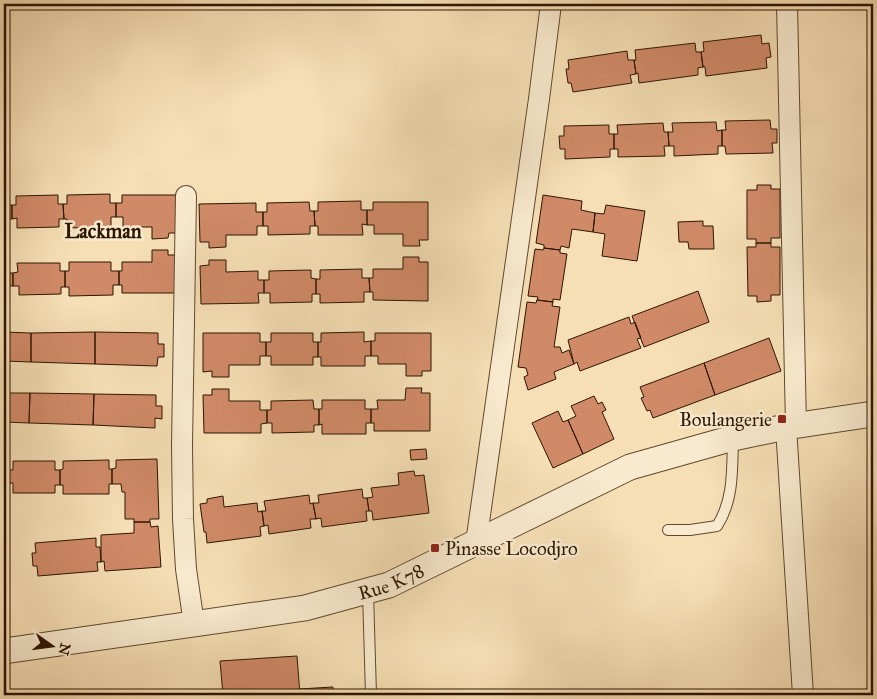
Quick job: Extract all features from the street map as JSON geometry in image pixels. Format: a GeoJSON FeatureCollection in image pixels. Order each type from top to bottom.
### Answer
{"type":"FeatureCollection","features":[{"type":"Feature","properties":{"kind":"street"},"geometry":{"type":"LineString","coordinates":[[476,543],[551,4]]}},
{"type":"Feature","properties":{"kind":"street"},"geometry":{"type":"LineString","coordinates":[[787,4],[791,426],[803,695]]}},
{"type":"Feature","properties":{"kind":"street"},"geometry":{"type":"LineString","coordinates":[[186,196],[182,446],[183,520],[186,569],[194,624]]}},
{"type":"Feature","properties":{"kind":"street","name":"Rue K78"},"geometry":{"type":"LineString","coordinates":[[4,651],[305,608],[368,591],[389,585],[630,467],[733,438],[791,426],[873,414]]}},
{"type":"Feature","properties":{"kind":"lane"},"geometry":{"type":"LineString","coordinates":[[668,530],[690,530],[717,526],[725,514],[732,483],[733,438]]}},
{"type":"Feature","properties":{"kind":"lane"},"geometry":{"type":"LineString","coordinates":[[368,591],[371,695]]}},
{"type":"Feature","properties":{"kind":"building"},"geometry":{"type":"Polygon","coordinates":[[[761,35],[762,44],[769,43],[771,57],[766,58],[767,68],[706,76],[701,52],[704,51],[703,42],[761,35]]]}},
{"type":"Feature","properties":{"kind":"building"},"geometry":{"type":"Polygon","coordinates":[[[695,43],[696,52],[701,52],[703,67],[698,68],[698,75],[639,83],[634,60],[636,60],[635,50],[695,43]]]}},
{"type":"Feature","properties":{"kind":"building"},"geometry":{"type":"Polygon","coordinates":[[[627,51],[628,60],[634,60],[636,74],[630,75],[632,83],[573,92],[571,83],[568,83],[566,69],[569,69],[568,60],[627,51]]]}},
{"type":"Feature","properties":{"kind":"building"},"geometry":{"type":"Polygon","coordinates":[[[770,120],[771,129],[777,129],[777,143],[772,143],[773,153],[726,154],[725,146],[722,146],[722,130],[726,130],[725,121],[770,120]]]}},
{"type":"Feature","properties":{"kind":"building"},"geometry":{"type":"Polygon","coordinates":[[[716,122],[717,131],[722,130],[722,146],[718,146],[718,154],[674,156],[674,146],[669,146],[668,132],[673,132],[672,123],[716,122]]]}},
{"type":"Feature","properties":{"kind":"building"},"geometry":{"type":"Polygon","coordinates":[[[663,123],[664,132],[668,132],[669,146],[664,146],[665,156],[618,157],[618,149],[614,149],[614,134],[618,134],[617,125],[663,123]]]}},
{"type":"Feature","properties":{"kind":"building"},"geometry":{"type":"Polygon","coordinates":[[[609,125],[609,134],[614,134],[614,149],[610,149],[610,157],[565,159],[565,149],[560,149],[559,136],[564,136],[564,126],[609,125]]]}},
{"type":"Feature","properties":{"kind":"building"},"geometry":{"type":"Polygon","coordinates":[[[757,185],[771,185],[771,189],[780,189],[780,238],[771,238],[771,243],[756,243],[756,239],[747,239],[747,190],[757,190],[757,185]]]}},
{"type":"Feature","properties":{"kind":"building"},"geometry":{"type":"Polygon","coordinates":[[[110,194],[110,203],[116,203],[116,217],[111,217],[111,227],[67,228],[63,204],[67,204],[67,195],[110,194]]]}},
{"type":"Feature","properties":{"kind":"building"},"geometry":{"type":"Polygon","coordinates":[[[58,195],[58,204],[63,204],[64,219],[59,219],[59,227],[17,228],[17,218],[12,219],[12,205],[16,205],[16,196],[58,195]]]}},
{"type":"Feature","properties":{"kind":"building"},"geometry":{"type":"Polygon","coordinates":[[[122,195],[177,195],[177,233],[169,233],[168,238],[152,239],[152,227],[123,227],[123,217],[116,217],[116,203],[122,203],[122,195]]]}},
{"type":"Feature","properties":{"kind":"building"},"geometry":{"type":"Polygon","coordinates":[[[543,195],[582,201],[581,210],[595,213],[593,232],[572,229],[569,248],[561,246],[560,250],[544,248],[544,245],[536,243],[543,195]]]}},
{"type":"Feature","properties":{"kind":"building"},"geometry":{"type":"Polygon","coordinates":[[[4,196],[5,205],[12,205],[12,219],[6,219],[6,227],[4,227],[4,196]]]}},
{"type":"Feature","properties":{"kind":"building"},"geometry":{"type":"Polygon","coordinates":[[[361,201],[361,210],[367,210],[367,225],[362,224],[363,235],[318,235],[314,211],[318,211],[318,202],[361,201]]]}},
{"type":"Feature","properties":{"kind":"building"},"geometry":{"type":"Polygon","coordinates":[[[309,202],[310,211],[314,211],[315,226],[310,226],[310,234],[268,235],[268,226],[263,226],[263,212],[267,212],[267,203],[309,202]]]}},
{"type":"Feature","properties":{"kind":"building"},"geometry":{"type":"Polygon","coordinates":[[[373,202],[428,202],[428,240],[419,240],[420,246],[403,246],[403,234],[374,234],[374,225],[367,225],[367,210],[373,210],[373,202]]]}},
{"type":"Feature","properties":{"kind":"building"},"geometry":{"type":"Polygon","coordinates":[[[256,203],[256,212],[263,212],[263,226],[257,226],[257,235],[226,235],[226,247],[209,248],[209,242],[200,242],[199,204],[256,203]]]}},
{"type":"Feature","properties":{"kind":"building"},"geometry":{"type":"Polygon","coordinates":[[[606,205],[645,211],[637,261],[602,256],[605,234],[593,232],[595,213],[604,214],[606,205]]]}},
{"type":"Feature","properties":{"kind":"building"},"geometry":{"type":"Polygon","coordinates":[[[703,221],[703,226],[713,226],[714,249],[689,249],[688,242],[679,242],[678,222],[703,221]]]}},
{"type":"Feature","properties":{"kind":"building"},"geometry":{"type":"Polygon","coordinates":[[[756,243],[771,243],[771,247],[780,247],[780,295],[771,295],[771,301],[757,302],[757,296],[748,296],[747,247],[756,247],[756,243]]]}},
{"type":"Feature","properties":{"kind":"building"},"geometry":{"type":"Polygon","coordinates":[[[544,248],[560,250],[560,253],[567,254],[560,300],[553,299],[553,302],[537,300],[538,297],[528,296],[535,249],[543,250],[544,248]]]}},
{"type":"Feature","properties":{"kind":"building"},"geometry":{"type":"Polygon","coordinates":[[[152,250],[168,250],[168,255],[177,255],[177,293],[122,293],[122,285],[119,285],[119,271],[122,271],[122,262],[152,262],[152,250]]]}},
{"type":"Feature","properties":{"kind":"building"},"geometry":{"type":"Polygon","coordinates":[[[403,257],[419,257],[419,262],[428,262],[428,301],[373,300],[373,292],[370,292],[369,278],[373,278],[373,269],[403,269],[403,257]]]}},
{"type":"Feature","properties":{"kind":"building"},"geometry":{"type":"Polygon","coordinates":[[[209,260],[226,260],[226,272],[258,271],[258,280],[264,280],[264,293],[258,293],[259,303],[201,304],[200,266],[209,265],[209,260]]]}},
{"type":"Feature","properties":{"kind":"building"},"geometry":{"type":"Polygon","coordinates":[[[69,262],[111,262],[111,271],[119,271],[119,285],[113,285],[113,295],[69,296],[69,287],[65,287],[65,271],[69,271],[69,262]]]}},
{"type":"Feature","properties":{"kind":"building"},"geometry":{"type":"Polygon","coordinates":[[[17,263],[60,263],[60,271],[65,271],[65,287],[61,287],[61,294],[19,295],[19,286],[13,286],[13,273],[18,272],[17,263]]]}},
{"type":"Feature","properties":{"kind":"building"},"geometry":{"type":"Polygon","coordinates":[[[4,264],[7,264],[7,273],[13,273],[13,286],[7,286],[8,296],[4,296],[4,264]]]}},
{"type":"Feature","properties":{"kind":"building"},"geometry":{"type":"Polygon","coordinates":[[[362,269],[362,278],[369,278],[370,292],[364,292],[364,302],[320,303],[320,294],[316,294],[316,279],[320,279],[320,270],[362,269]]]}},
{"type":"Feature","properties":{"kind":"building"},"geometry":{"type":"Polygon","coordinates":[[[311,270],[311,278],[316,279],[316,294],[312,294],[312,302],[270,303],[270,293],[264,293],[264,280],[269,280],[269,271],[311,270]]]}},
{"type":"Feature","properties":{"kind":"building"},"geometry":{"type":"Polygon","coordinates":[[[698,291],[709,322],[644,347],[632,316],[698,291]]]}},
{"type":"Feature","properties":{"kind":"building"},"geometry":{"type":"Polygon","coordinates":[[[537,300],[553,302],[552,306],[560,307],[554,347],[560,347],[562,353],[569,350],[574,364],[554,372],[556,379],[528,390],[524,377],[528,375],[526,368],[518,367],[527,302],[536,303],[537,300]]]}},
{"type":"Feature","properties":{"kind":"building"},"geometry":{"type":"Polygon","coordinates":[[[629,317],[631,324],[635,322],[641,338],[637,339],[641,348],[580,371],[577,362],[574,364],[568,340],[629,317]]]}},
{"type":"Feature","properties":{"kind":"building"},"geometry":{"type":"Polygon","coordinates":[[[4,332],[31,333],[31,362],[4,361],[4,332]]]}},
{"type":"Feature","properties":{"kind":"building"},"geometry":{"type":"Polygon","coordinates":[[[95,332],[158,333],[158,344],[164,344],[164,357],[158,357],[157,366],[95,364],[95,332]]]}},
{"type":"Feature","properties":{"kind":"building"},"geometry":{"type":"Polygon","coordinates":[[[95,332],[95,364],[31,362],[31,333],[95,332]]]}},
{"type":"Feature","properties":{"kind":"building"},"geometry":{"type":"Polygon","coordinates":[[[364,332],[364,342],[371,341],[371,356],[365,356],[365,366],[321,366],[321,357],[318,357],[318,342],[321,342],[321,333],[364,332]]]}},
{"type":"Feature","properties":{"kind":"building"},"geometry":{"type":"Polygon","coordinates":[[[203,333],[260,333],[260,342],[266,342],[266,356],[260,356],[260,365],[229,365],[229,377],[212,377],[212,371],[203,372],[203,333]]]}},
{"type":"Feature","properties":{"kind":"building"},"geometry":{"type":"Polygon","coordinates":[[[271,333],[313,333],[313,342],[318,342],[318,357],[313,357],[313,365],[271,365],[271,356],[266,356],[266,342],[271,342],[271,333]]]}},
{"type":"Feature","properties":{"kind":"building"},"geometry":{"type":"Polygon","coordinates":[[[375,333],[431,333],[431,371],[422,371],[422,376],[406,376],[406,364],[378,364],[378,356],[371,356],[371,341],[375,341],[375,333]]]}},
{"type":"Feature","properties":{"kind":"building"},"geometry":{"type":"Polygon","coordinates":[[[769,338],[781,371],[715,395],[704,363],[769,338]]]}},
{"type":"Feature","properties":{"kind":"building"},"geometry":{"type":"Polygon","coordinates":[[[704,363],[715,395],[653,418],[650,410],[647,411],[641,398],[644,397],[640,387],[704,363]]]}},
{"type":"Feature","properties":{"kind":"building"},"geometry":{"type":"Polygon","coordinates":[[[406,388],[422,388],[421,393],[430,393],[430,431],[374,431],[374,423],[371,423],[371,409],[378,409],[377,400],[405,400],[406,388]]]}},
{"type":"Feature","properties":{"kind":"building"},"geometry":{"type":"Polygon","coordinates":[[[212,389],[229,389],[229,401],[260,401],[260,410],[267,410],[267,423],[261,424],[261,433],[204,433],[203,395],[212,395],[212,389]]]}},
{"type":"Feature","properties":{"kind":"building"},"geometry":{"type":"Polygon","coordinates":[[[4,393],[30,393],[29,423],[4,422],[4,393]]]}},
{"type":"Feature","properties":{"kind":"building"},"geometry":{"type":"Polygon","coordinates":[[[30,393],[94,394],[93,425],[29,423],[30,393]]]}},
{"type":"Feature","properties":{"kind":"building"},"geometry":{"type":"Polygon","coordinates":[[[94,394],[156,395],[156,406],[162,406],[162,419],[155,418],[155,428],[93,425],[94,394]]]}},
{"type":"Feature","properties":{"kind":"building"},"geometry":{"type":"Polygon","coordinates":[[[594,396],[598,404],[602,402],[606,410],[602,412],[614,439],[583,454],[568,420],[576,416],[571,406],[594,396]]]}},
{"type":"Feature","properties":{"kind":"building"},"geometry":{"type":"Polygon","coordinates":[[[313,400],[314,409],[319,409],[319,425],[314,425],[314,432],[272,433],[272,423],[267,423],[267,410],[271,410],[271,401],[313,400]]]}},
{"type":"Feature","properties":{"kind":"building"},"geometry":{"type":"Polygon","coordinates":[[[322,400],[365,400],[365,409],[371,409],[371,423],[366,423],[366,434],[322,434],[322,424],[319,425],[319,409],[322,409],[322,400]]]}},
{"type":"Feature","properties":{"kind":"building"},"geometry":{"type":"Polygon","coordinates":[[[558,411],[563,422],[568,420],[583,454],[553,468],[532,423],[558,411]]]}},
{"type":"Feature","properties":{"kind":"building"},"geometry":{"type":"Polygon","coordinates":[[[426,449],[427,459],[411,460],[410,450],[426,449]]]}},
{"type":"Feature","properties":{"kind":"building"},"geometry":{"type":"Polygon","coordinates":[[[157,459],[159,519],[150,519],[150,522],[134,522],[134,519],[125,519],[125,492],[122,492],[121,484],[112,484],[112,469],[116,468],[116,460],[157,459]]]}},
{"type":"Feature","properties":{"kind":"building"},"geometry":{"type":"Polygon","coordinates":[[[109,460],[109,469],[112,469],[112,484],[109,484],[109,494],[63,494],[63,485],[60,485],[60,470],[63,469],[63,461],[109,460]]]}},
{"type":"Feature","properties":{"kind":"building"},"geometry":{"type":"Polygon","coordinates":[[[13,461],[55,461],[55,470],[60,470],[60,485],[55,485],[55,493],[13,493],[13,483],[8,483],[8,470],[13,470],[13,461]]]}},
{"type":"Feature","properties":{"kind":"building"},"geometry":{"type":"Polygon","coordinates":[[[4,470],[8,470],[7,483],[4,483],[4,470]]]}},
{"type":"Feature","properties":{"kind":"building"},"geometry":{"type":"Polygon","coordinates":[[[414,471],[415,476],[424,475],[429,513],[373,520],[367,498],[373,497],[371,488],[399,485],[398,473],[414,471]]]}},
{"type":"Feature","properties":{"kind":"building"},"geometry":{"type":"Polygon","coordinates":[[[362,489],[363,498],[367,498],[369,511],[366,511],[367,521],[322,527],[321,518],[316,519],[313,503],[319,503],[318,495],[362,489]]]}},
{"type":"Feature","properties":{"kind":"building"},"geometry":{"type":"Polygon","coordinates":[[[309,495],[310,504],[313,503],[316,519],[310,519],[311,528],[269,534],[268,525],[264,526],[262,511],[266,511],[264,501],[309,495]]]}},
{"type":"Feature","properties":{"kind":"building"},"geometry":{"type":"Polygon","coordinates":[[[223,496],[224,507],[257,503],[258,512],[262,511],[264,526],[260,527],[261,536],[207,543],[200,504],[207,503],[207,499],[223,496]]]}},
{"type":"Feature","properties":{"kind":"building"},"geometry":{"type":"Polygon","coordinates":[[[134,522],[150,522],[151,527],[158,526],[161,567],[105,571],[104,561],[101,562],[101,535],[134,533],[134,522]]]}},
{"type":"Feature","properties":{"kind":"building"},"geometry":{"type":"Polygon","coordinates":[[[96,538],[96,547],[100,547],[101,562],[97,562],[98,571],[38,576],[37,566],[33,566],[32,553],[36,553],[35,543],[96,538]]]}},
{"type":"Feature","properties":{"kind":"building"},"geometry":{"type":"Polygon","coordinates":[[[297,656],[300,695],[223,695],[220,661],[297,656]]]}},
{"type":"Feature","properties":{"kind":"building"},"geometry":{"type":"Polygon","coordinates":[[[333,687],[333,692],[351,690],[351,695],[300,695],[299,689],[333,687]]]}},
{"type":"Feature","properties":{"kind":"building"},"geometry":{"type":"Polygon","coordinates":[[[212,692],[213,695],[175,695],[212,692]]]}},
{"type":"Feature","properties":{"kind":"place","name":"Boulangerie"},"geometry":{"type":"Point","coordinates":[782,419]}},
{"type":"Feature","properties":{"kind":"place","name":"Pinasse Locodjro"},"geometry":{"type":"Point","coordinates":[435,548]}},
{"type":"Feature","properties":{"kind":"district","name":"Lackman"},"geometry":{"type":"Point","coordinates":[103,231]}}]}
